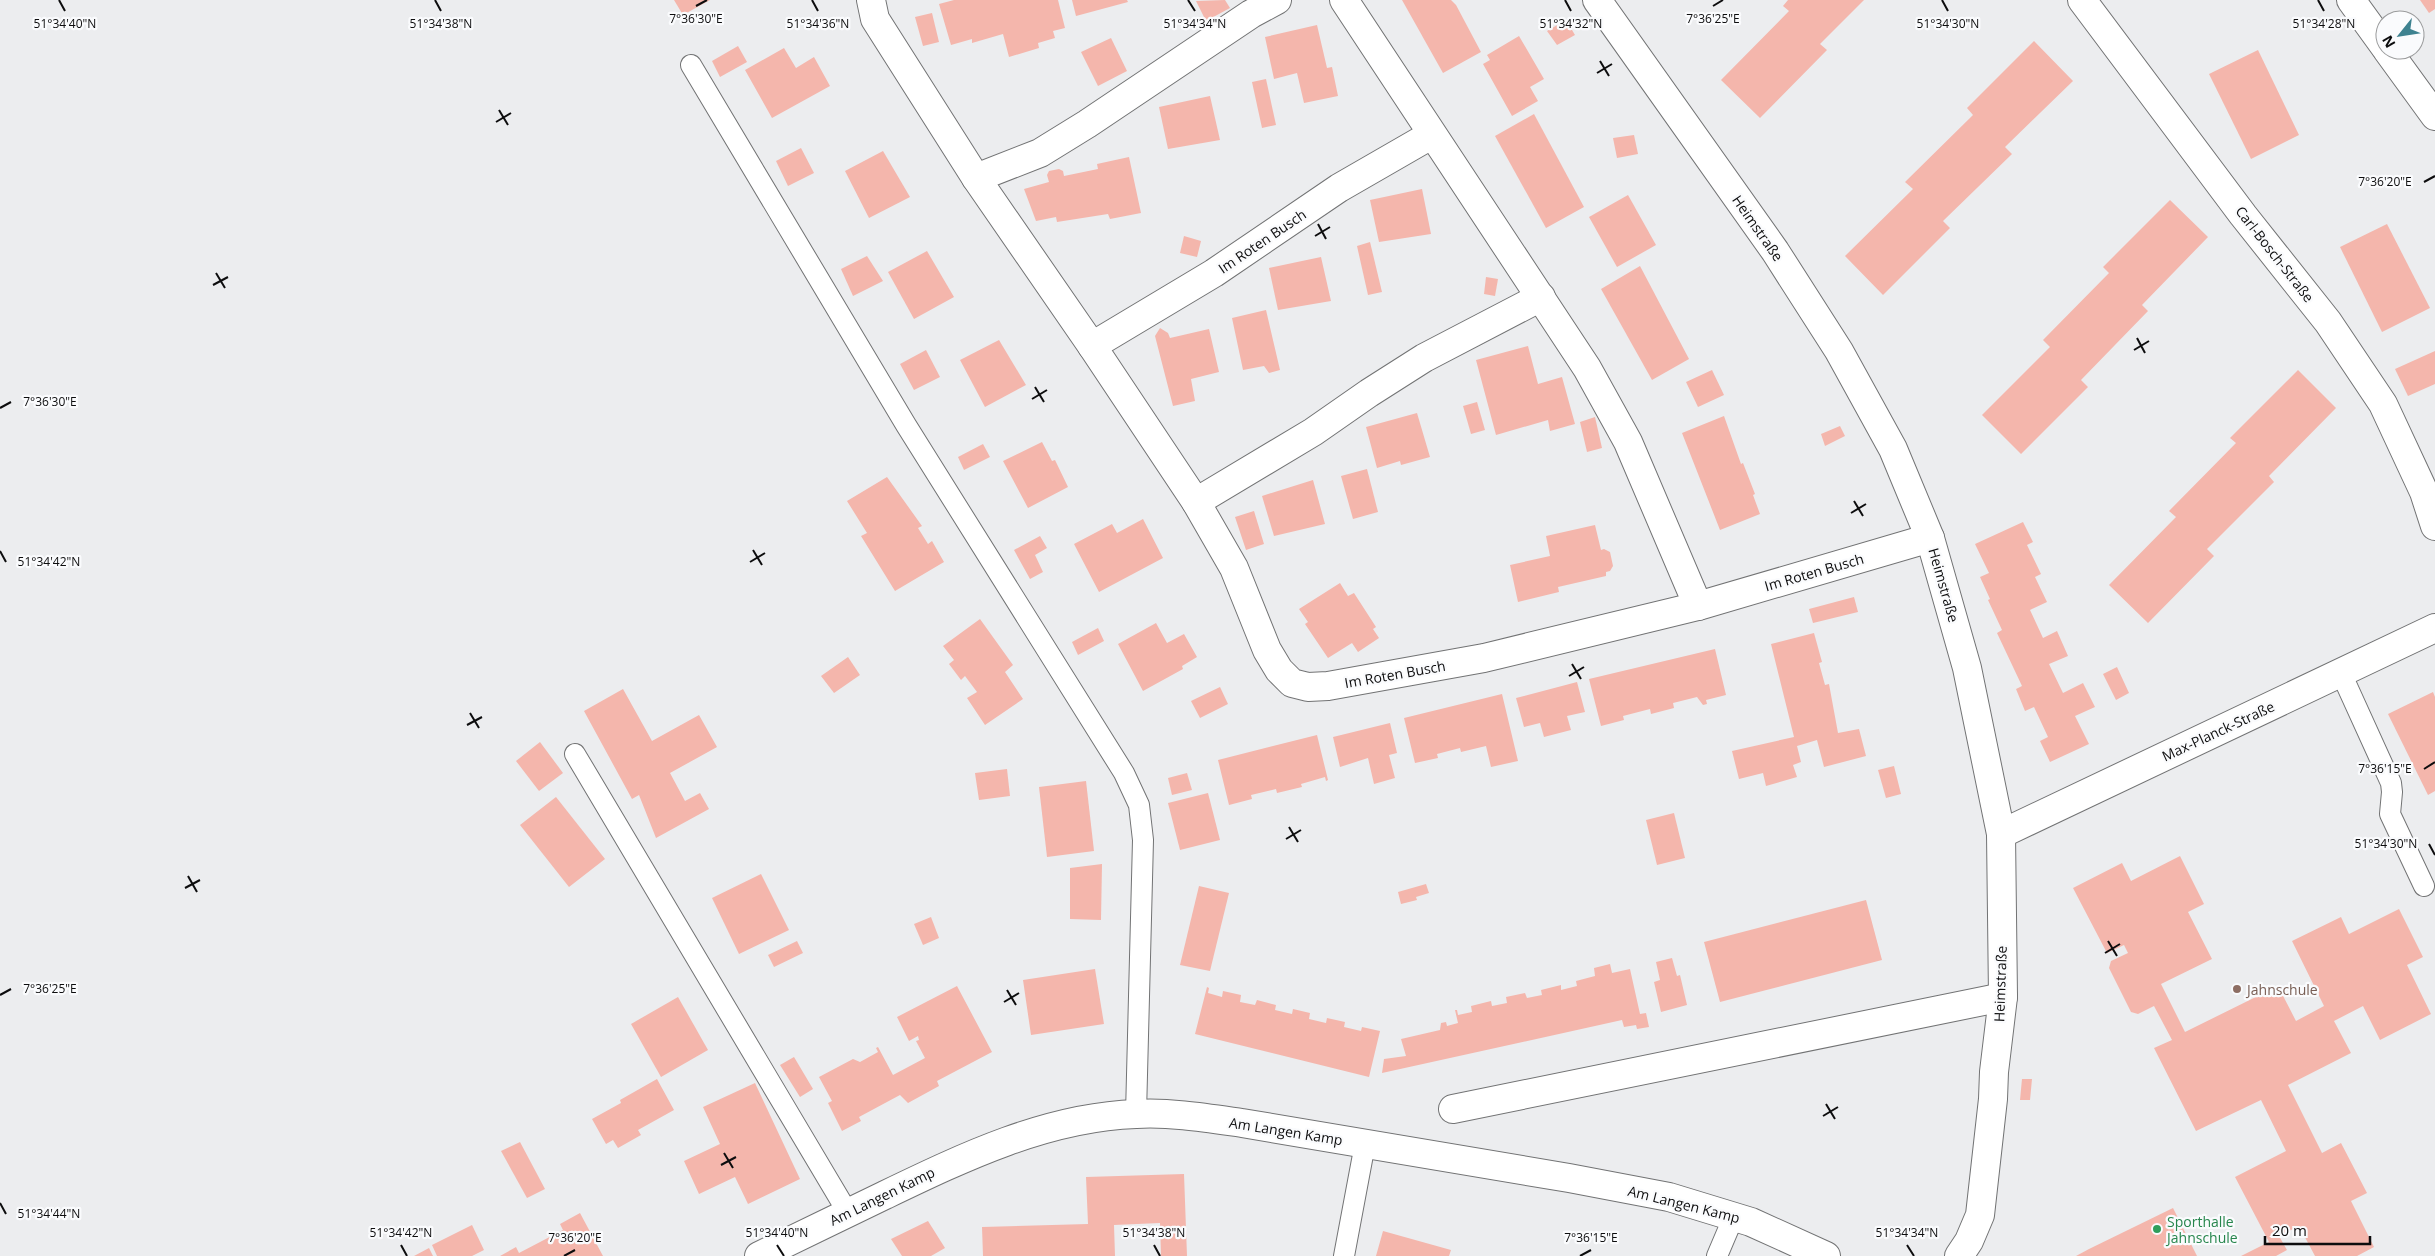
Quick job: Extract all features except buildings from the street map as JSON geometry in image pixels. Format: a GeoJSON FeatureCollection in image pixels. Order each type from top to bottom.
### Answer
{"type":"FeatureCollection","features":[{"type":"Feature","properties":{"kind":"street","name":"Im Roten Busch"},"geometry":{"type":"LineString","coordinates":[[871,0],[875,19],[976,178],[1092,346],[1196,502],[1234,568],[1267,650],[1280,670],[1292,683],[1308,687],[1328,686],[1484,658],[1698,606],[1930,538]]}},
{"type":"Feature","properties":{"kind":"street"},"geometry":{"type":"LineString","coordinates":[[976,178],[1040,153],[1087,124],[1251,14],[1277,0]]}},
{"type":"Feature","properties":{"kind":"street"},"geometry":{"type":"LineString","coordinates":[[1344,0],[1431,135],[1587,368],[1628,442],[1698,606]]}},
{"type":"Feature","properties":{"kind":"street","name":"Heimstraße"},"geometry":{"type":"LineString","coordinates":[[1597,0],[1775,251],[1839,351],[1893,449],[1930,538],[1967,668],[2002,834],[2003,997],[1980,1215],[1969,1241],[1959,1256]]}},
{"type":"Feature","properties":{"kind":"street","name":"Carl-Bosch-Straße"},"geometry":{"type":"LineString","coordinates":[[2082,0],[2243,215],[2328,322],[2383,404],[2424,492],[2435,526]]}},
{"type":"Feature","properties":{"kind":"street"},"geometry":{"type":"LineString","coordinates":[[2351,0],[2375,33]]}},
{"type":"Feature","properties":{"kind":"street"},"geometry":{"type":"LineString","coordinates":[[2395,60],[2435,116]]}},
{"type":"Feature","properties":{"kind":"street","name":"Im Roten Busch"},"geometry":{"type":"LineString","coordinates":[[1092,346],[1214,273],[1340,188],[1431,135]]}},
{"type":"Feature","properties":{"kind":"street"},"geometry":{"type":"LineString","coordinates":[[1196,502],[1313,432],[1424,358],[1541,297]]}},
{"type":"Feature","properties":{"kind":"street","name":"Max-Planck-Straße"},"geometry":{"type":"LineString","coordinates":[[2002,834],[2435,628]]}},
{"type":"Feature","properties":{"kind":"street"},"geometry":{"type":"LineString","coordinates":[[1453,1109],[2003,997]]}},
{"type":"Feature","properties":{"kind":"street","name":"Am Langen Kamp"},"geometry":{"type":"LineString","coordinates":[[759,1256],[947,1165],[1033,1131],[1090,1119],[1136,1114],[1190,1116],[1365,1144],[1669,1197],[1751,1222],[1826,1256]]}},
{"type":"Feature","properties":{"kind":"lane"},"geometry":{"type":"LineString","coordinates":[[690,65],[906,425],[1124,773],[1139,805],[1143,840],[1136,1114]]}},
{"type":"Feature","properties":{"kind":"lane"},"geometry":{"type":"LineString","coordinates":[[2341,673],[2390,783],[2392,792],[2390,814],[2424,886]]}},
{"type":"Feature","properties":{"kind":"lane"},"geometry":{"type":"LineString","coordinates":[[574,754],[848,1213]]}},
{"type":"Feature","properties":{"kind":"lane"},"geometry":{"type":"LineString","coordinates":[[1344,1256],[1365,1144]]}},
{"type":"Feature","properties":{"kind":"lane"},"geometry":{"type":"LineString","coordinates":[[1717,1256],[1734,1216]]}},
{"type":"Feature","properties":{"kind":"place","name":"Jahnschule"},"geometry":{"type":"Point","coordinates":[2237,989]}},
{"type":"Feature","properties":{"kind":"place","name":"Sporthalle Jahnschule"},"geometry":{"type":"Point","coordinates":[2157,1229]}}]}
